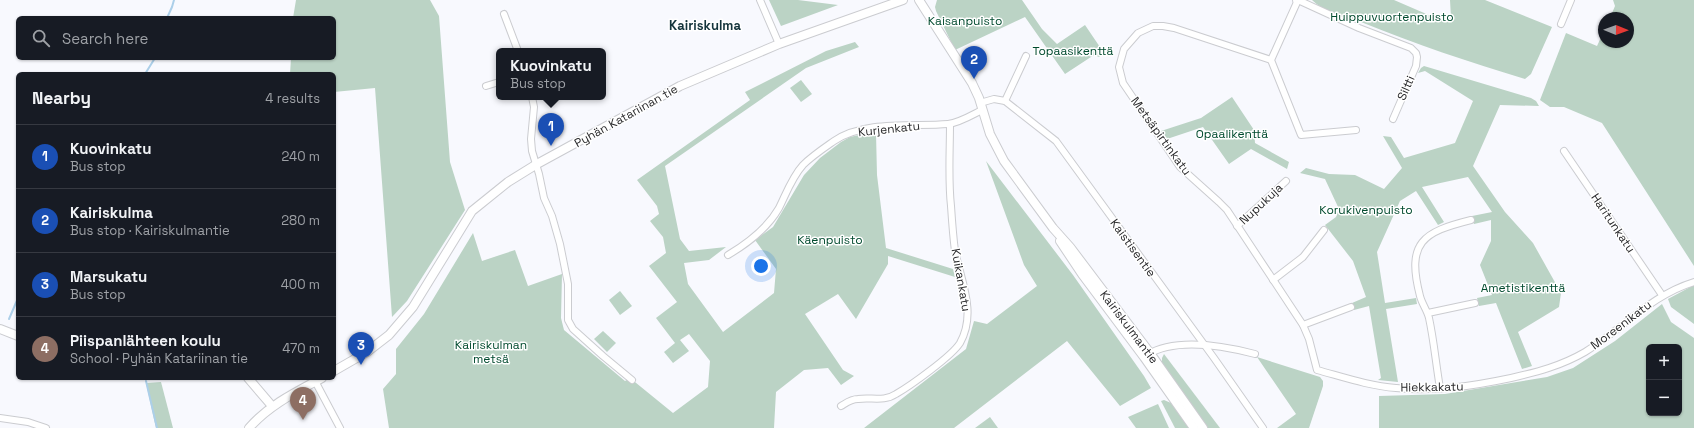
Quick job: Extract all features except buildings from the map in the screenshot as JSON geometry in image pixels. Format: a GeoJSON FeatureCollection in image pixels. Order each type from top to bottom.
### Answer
{"type":"FeatureCollection","features":[{"type":"Feature","properties":{"kind":"street"},"geometry":{"type":"LineString","coordinates":[[760,0],[779,44]]}},
{"type":"Feature","properties":{"kind":"street","name":"Pyhän Katariinan tie"},"geometry":{"type":"LineString","coordinates":[[336,370],[367,352],[389,335],[413,307],[472,211],[508,182],[537,164],[680,86],[779,44],[903,0]]}},
{"type":"Feature","properties":{"kind":"street","name":"Kairiskulmantie"},"geometry":{"type":"LineString","coordinates":[[919,0],[972,84],[990,134],[1004,161],[1053,228],[1066,251],[1082,274],[1203,428]]}},
{"type":"Feature","properties":{"kind":"street"},"geometry":{"type":"LineString","coordinates":[[1298,0],[1271,60],[1301,135],[1356,130]]}},
{"type":"Feature","properties":{"kind":"street","name":"Siltti"},"geometry":{"type":"LineString","coordinates":[[1298,0],[1359,28],[1414,50],[1418,57],[1416,66],[1393,119]]}},
{"type":"Feature","properties":{"kind":"street"},"geometry":{"type":"LineString","coordinates":[[1561,24],[1571,0]]}},
{"type":"Feature","properties":{"kind":"street"},"geometry":{"type":"LineString","coordinates":[[504,14],[517,48]]}},
{"type":"Feature","properties":{"kind":"street","name":"Metsäpirtinkatu"},"geometry":{"type":"LineString","coordinates":[[1271,60],[1183,30],[1158,26],[1147,27],[1134,36],[1124,49],[1120,61],[1119,72],[1123,83],[1180,167],[1219,202],[1237,226],[1303,324],[1309,339],[1316,370]]}},
{"type":"Feature","properties":{"kind":"street"},"geometry":{"type":"LineString","coordinates":[[981,107],[994,99],[1005,101],[1026,56]]}},
{"type":"Feature","properties":{"kind":"street"},"geometry":{"type":"LineString","coordinates":[[486,86],[496,83]]}},
{"type":"Feature","properties":{"kind":"street"},"geometry":{"type":"LineString","coordinates":[[533,100],[534,107],[531,139],[532,151],[537,164],[544,198],[552,216],[560,244],[568,284],[568,320],[573,329],[632,380]]}},
{"type":"Feature","properties":{"kind":"street","name":"Kaistisentie"},"geometry":{"type":"LineString","coordinates":[[1005,101],[1056,141],[1263,428]]}},
{"type":"Feature","properties":{"kind":"street","name":"Kurjenkatu"},"geometry":{"type":"LineString","coordinates":[[728,255],[742,246],[762,229],[777,210],[797,174],[804,165],[835,141],[854,132],[877,127],[950,124],[981,107]]}},
{"type":"Feature","properties":{"kind":"street","name":"Kuikankatu"},"geometry":{"type":"LineString","coordinates":[[841,406],[850,400],[878,399],[895,395],[945,358],[960,343],[967,321],[967,300],[955,251],[950,205],[950,124]]}},
{"type":"Feature","properties":{"kind":"street","name":"Haritunkatu"},"geometry":{"type":"LineString","coordinates":[[1564,151],[1662,295]]}},
{"type":"Feature","properties":{"kind":"street","name":"Nupukuja"},"geometry":{"type":"LineString","coordinates":[[1237,226],[1286,181]]}},
{"type":"Feature","properties":{"kind":"street"},"geometry":{"type":"LineString","coordinates":[[1440,388],[1428,313],[1420,297],[1416,278],[1415,260],[1419,248],[1426,238],[1437,230],[1471,220]]}},
{"type":"Feature","properties":{"kind":"street"},"geometry":{"type":"LineString","coordinates":[[1273,280],[1303,257],[1324,230]]}},
{"type":"Feature","properties":{"kind":"street","name":"Moreenikatu"},"geometry":{"type":"LineString","coordinates":[[1548,369],[1580,355],[1604,340],[1662,295],[1694,282]]}},
{"type":"Feature","properties":{"kind":"street"},"geometry":{"type":"LineString","coordinates":[[1428,313],[1476,303]]}},
{"type":"Feature","properties":{"kind":"street"},"geometry":{"type":"LineString","coordinates":[[1303,324],[1351,307]]}},
{"type":"Feature","properties":{"kind":"street"},"geometry":{"type":"LineString","coordinates":[[0,329],[16,335]]}},
{"type":"Feature","properties":{"kind":"street"},"geometry":{"type":"LineString","coordinates":[[1147,355],[1169,348],[1203,344],[1255,354]]}},
{"type":"Feature","properties":{"kind":"street","name":"Kairiskulmantie"},"geometry":{"type":"LineString","coordinates":[[1147,355],[1194,428]]}},
{"type":"Feature","properties":{"kind":"street","name":"Hiekkakatu"},"geometry":{"type":"LineString","coordinates":[[1316,370],[1385,387],[1416,389],[1478,385],[1548,369]]}},
{"type":"Feature","properties":{"kind":"street"},"geometry":{"type":"LineString","coordinates":[[250,380],[272,406]]}},
{"type":"Feature","properties":{"kind":"street"},"geometry":{"type":"LineString","coordinates":[[249,428],[272,406],[319,380],[340,428]]}},
{"type":"Feature","properties":{"kind":"street"},"geometry":{"type":"LineString","coordinates":[[0,418],[28,422],[46,428]]}},
{"type":"Feature","properties":{"kind":"green space"},"geometry":{"type":"Polygon","coordinates":[[[296,0],[430,0],[439,16],[450,162],[465,210],[407,301],[392,317],[375,88],[336,92],[336,72],[290,72],[291,60],[336,60],[336,16],[293,16],[296,0]]]}},
{"type":"Feature","properties":{"kind":"green space"},"geometry":{"type":"Polygon","coordinates":[[[769,0],[798,0],[838,5],[781,26],[769,0]]]}},
{"type":"Feature","properties":{"kind":"green space","name":"Kaisanpuisto"},"geometry":{"type":"Polygon","coordinates":[[[937,0],[1022,0],[1042,29],[1057,44],[1085,25],[1104,53],[1099,57],[1094,55],[1065,74],[1025,17],[955,50],[936,11],[935,7],[937,0]]]}},
{"type":"Feature","properties":{"kind":"green space","name":"Huippuvuortenpuisto"},"geometry":{"type":"Polygon","coordinates":[[[1312,0],[1394,0],[1438,19],[1451,18],[1450,0],[1485,0],[1552,27],[1531,74],[1525,79],[1402,38],[1322,8],[1312,0]]]}},
{"type":"Feature","properties":{"kind":"green space"},"geometry":{"type":"Polygon","coordinates":[[[1613,0],[1694,0],[1694,266],[1602,123],[1564,107],[1550,107],[1540,100],[1566,33],[1597,46],[1598,44],[1598,48],[1634,48],[1634,12],[1612,12],[1615,6],[1613,0]]]}},
{"type":"Feature","properties":{"kind":"green space"},"geometry":{"type":"Polygon","coordinates":[[[855,42],[859,47],[806,68],[665,166],[680,239],[689,251],[726,247],[709,260],[684,263],[688,284],[723,332],[774,293],[776,269],[755,240],[773,227],[804,175],[820,158],[841,142],[850,137],[876,133],[877,175],[886,248],[953,269],[955,277],[888,256],[888,264],[856,319],[838,294],[805,314],[843,370],[854,376],[841,385],[828,368],[804,370],[776,392],[774,428],[389,428],[383,389],[396,374],[396,349],[424,314],[473,233],[482,261],[515,250],[528,286],[562,274],[561,318],[564,330],[625,381],[630,378],[673,413],[708,387],[710,361],[689,334],[680,340],[689,351],[673,363],[664,352],[675,343],[656,318],[677,302],[649,266],[666,253],[663,237],[650,221],[659,214],[657,206],[637,180],[750,100],[745,92],[826,51],[855,42]]]}},
{"type":"Feature","properties":{"kind":"green space","name":"Korukivenpuisto"},"geometry":{"type":"Polygon","coordinates":[[[1424,66],[1531,98],[1536,101],[1539,106],[1500,105],[1473,166],[1505,212],[1533,243],[1561,293],[1559,307],[1518,332],[1532,366],[1522,369],[1496,303],[1479,306],[1477,298],[1492,295],[1480,265],[1491,241],[1491,220],[1474,224],[1472,216],[1492,212],[1468,177],[1422,187],[1444,222],[1438,225],[1416,191],[1400,201],[1377,252],[1385,303],[1416,298],[1417,304],[1386,309],[1398,382],[1378,380],[1381,378],[1369,306],[1354,310],[1352,303],[1366,297],[1353,261],[1325,225],[1336,217],[1339,209],[1325,179],[1300,173],[1306,168],[1329,174],[1355,175],[1384,189],[1402,168],[1383,136],[1391,137],[1404,158],[1455,143],[1473,101],[1425,71],[1418,73],[1424,66]]]}},
{"type":"Feature","properties":{"kind":"green space"},"geometry":{"type":"Polygon","coordinates":[[[801,80],[812,94],[801,102],[790,88],[801,80]]]}},
{"type":"Feature","properties":{"kind":"green space","name":"Opaalikenttä"},"geometry":{"type":"Polygon","coordinates":[[[1232,97],[1254,130],[1255,143],[1289,162],[1287,169],[1251,149],[1229,164],[1203,127],[1167,139],[1161,131],[1201,118],[1232,97]]]}},
{"type":"Feature","properties":{"kind":"green space"},"geometry":{"type":"Polygon","coordinates":[[[986,161],[1073,275],[1151,388],[1120,406],[1067,341],[954,428],[864,428],[966,349],[974,321],[987,324],[1037,286],[1024,265],[986,161]]]}},
{"type":"Feature","properties":{"kind":"green space"},"geometry":{"type":"Polygon","coordinates":[[[1694,285],[1694,324],[1671,307],[1668,299],[1694,285]]]}},
{"type":"Feature","properties":{"kind":"green space"},"geometry":{"type":"Polygon","coordinates":[[[620,291],[632,306],[620,315],[609,300],[620,291]]]}},
{"type":"Feature","properties":{"kind":"green space"},"geometry":{"type":"Polygon","coordinates":[[[1662,304],[1671,322],[1694,338],[1694,428],[1379,428],[1379,396],[1445,394],[1547,377],[1573,368],[1615,341],[1662,304]]]}},
{"type":"Feature","properties":{"kind":"green space"},"geometry":{"type":"Polygon","coordinates":[[[603,331],[616,343],[607,352],[594,339],[603,331]]]}},
{"type":"Feature","properties":{"kind":"green space"},"geometry":{"type":"Polygon","coordinates":[[[1164,354],[1220,428],[1208,428],[1162,364],[1164,354]]]}},
{"type":"Feature","properties":{"kind":"green space"},"geometry":{"type":"Polygon","coordinates":[[[1257,357],[1320,377],[1323,381],[1323,386],[1309,428],[1277,428],[1296,414],[1257,357]]]}},
{"type":"Feature","properties":{"kind":"green space"},"geometry":{"type":"Polygon","coordinates":[[[161,382],[173,428],[156,428],[146,383],[161,382]]]}},
{"type":"Feature","properties":{"kind":"green space"},"geometry":{"type":"Polygon","coordinates":[[[1164,400],[1171,403],[1190,428],[1175,428],[1161,401],[1164,400]]]}},
{"type":"Feature","properties":{"kind":"green space"},"geometry":{"type":"Polygon","coordinates":[[[1158,404],[1169,428],[1136,428],[1128,417],[1158,404]]]}},
{"type":"Feature","properties":{"kind":"green space"},"geometry":{"type":"Polygon","coordinates":[[[990,417],[998,428],[975,428],[990,417]]]}},
{"type":"Feature","properties":{"kind":"waterway"},"geometry":{"type":"LineString","coordinates":[[168,16],[174,0]]}},
{"type":"Feature","properties":{"kind":"waterway"},"geometry":{"type":"LineString","coordinates":[[146,72],[154,60]]}},
{"type":"Feature","properties":{"kind":"waterway"},"geometry":{"type":"LineString","coordinates":[[9,319],[16,303]]}},
{"type":"Feature","properties":{"kind":"waterway"},"geometry":{"type":"LineString","coordinates":[[146,381],[157,428]]}},
{"type":"Feature","properties":{"kind":"place","name":"Kairiskulma"},"geometry":{"type":"Point","coordinates":[974,79]}},
{"type":"Feature","properties":{"kind":"place","name":"Kuovinkatu"},"geometry":{"type":"Point","coordinates":[551,146]}},
{"type":"Feature","properties":{"kind":"place","name":"Marsukatu"},"geometry":{"type":"Point","coordinates":[361,365]}},
{"type":"Feature","properties":{"kind":"place","name":"Piispanlähteen koulu"},"geometry":{"type":"Point","coordinates":[303,420]}},
{"type":"Feature","properties":{"kind":"district","name":"Kairiskulma"},"geometry":{"type":"Point","coordinates":[705,25]}},
{"type":"Feature","properties":{"kind":"park label","name":"Topaasikenttä"},"geometry":{"type":"Point","coordinates":[1073,51]}},
{"type":"Feature","properties":{"kind":"park label","name":"Käenpuisto"},"geometry":{"type":"Point","coordinates":[830,240]}},
{"type":"Feature","properties":{"kind":"park label","name":"Ametistikenttä"},"geometry":{"type":"Point","coordinates":[1523,288]}},
{"type":"Feature","properties":{"kind":"park label","name":"Kairiskulman metsä"},"geometry":{"type":"Point","coordinates":[491,352]}}]}
